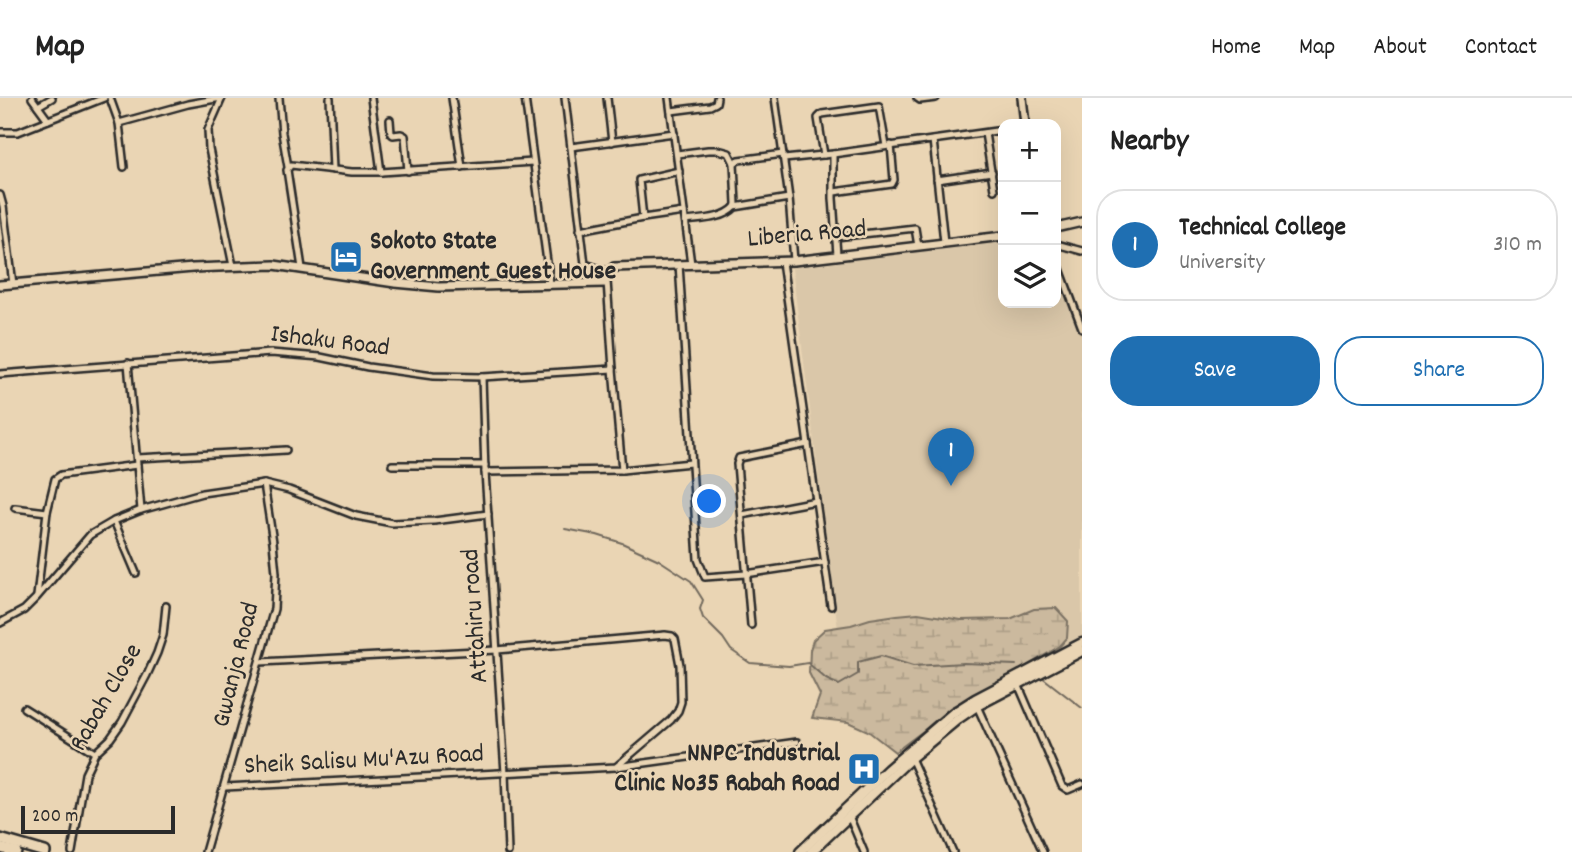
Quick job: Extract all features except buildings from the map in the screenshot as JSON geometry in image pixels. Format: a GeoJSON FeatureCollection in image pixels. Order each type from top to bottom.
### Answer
{"type":"FeatureCollection","features":[{"type":"Feature","properties":{"kind":"main road"},"geometry":{"type":"LineString","coordinates":[[811,852],[940,732],[977,706],[1069,654],[1082,643]]}},
{"type":"Feature","properties":{"kind":"main road"},"geometry":{"type":"LineString","coordinates":[[800,852],[888,769],[953,713],[975,699],[1082,650]]}},
{"type":"Feature","properties":{"kind":"main road"},"geometry":{"type":"LineString","coordinates":[[0,839],[46,852]]}},
{"type":"Feature","properties":{"kind":"main road"},"geometry":{"type":"LineString","coordinates":[[0,848],[16,852]]}},
{"type":"Feature","properties":{"kind":"street"},"geometry":{"type":"LineString","coordinates":[[32,98],[48,120]]}},
{"type":"Feature","properties":{"kind":"street"},"geometry":{"type":"LineString","coordinates":[[38,106],[52,98]]}},
{"type":"Feature","properties":{"kind":"street"},"geometry":{"type":"LineString","coordinates":[[0,132],[18,132],[104,98]]}},
{"type":"Feature","properties":{"kind":"street"},"geometry":{"type":"LineString","coordinates":[[110,98],[119,123],[124,167]]}},
{"type":"Feature","properties":{"kind":"street"},"geometry":{"type":"LineString","coordinates":[[119,123],[187,101],[221,98],[208,130],[209,149],[233,266]]}},
{"type":"Feature","properties":{"kind":"street"},"geometry":{"type":"LineString","coordinates":[[279,98],[302,268]]}},
{"type":"Feature","properties":{"kind":"street"},"geometry":{"type":"LineString","coordinates":[[330,98],[333,170]]}},
{"type":"Feature","properties":{"kind":"street"},"geometry":{"type":"LineString","coordinates":[[370,98],[381,172]]}},
{"type":"Feature","properties":{"kind":"street"},"geometry":{"type":"LineString","coordinates":[[452,98],[462,167]]}},
{"type":"Feature","properties":{"kind":"street"},"geometry":{"type":"LineString","coordinates":[[525,98],[550,284]]}},
{"type":"Feature","properties":{"kind":"street"},"geometry":{"type":"LineString","coordinates":[[565,98],[585,264],[612,270],[607,281],[622,470]]}},
{"type":"Feature","properties":{"kind":"street"},"geometry":{"type":"LineString","coordinates":[[607,98],[612,142]]}},
{"type":"Feature","properties":{"kind":"street"},"geometry":{"type":"LineString","coordinates":[[669,98],[691,264]]}},
{"type":"Feature","properties":{"kind":"street"},"geometry":{"type":"LineString","coordinates":[[671,111],[710,106],[716,103],[717,98]]}},
{"type":"Feature","properties":{"kind":"street"},"geometry":{"type":"LineString","coordinates":[[775,98],[789,198],[794,261]]}},
{"type":"Feature","properties":{"kind":"street"},"geometry":{"type":"LineString","coordinates":[[917,98],[936,98]]}},
{"type":"Feature","properties":{"kind":"street"},"geometry":{"type":"LineString","coordinates":[[1022,98],[1024,119]]}},
{"type":"Feature","properties":{"kind":"street"},"geometry":{"type":"LineString","coordinates":[[824,155],[818,118],[822,114],[879,106],[894,180],[892,184],[834,192]]}},
{"type":"Feature","properties":{"kind":"street"},"geometry":{"type":"LineString","coordinates":[[390,120],[391,133],[405,136],[408,171]]}},
{"type":"Feature","properties":{"kind":"street"},"geometry":{"type":"LineString","coordinates":[[734,163],[739,160],[833,154],[998,131]]}},
{"type":"Feature","properties":{"kind":"street"},"geometry":{"type":"LineString","coordinates":[[572,147],[674,133]]}},
{"type":"Feature","properties":{"kind":"street"},"geometry":{"type":"LineString","coordinates":[[985,133],[994,190]]}},
{"type":"Feature","properties":{"kind":"street"},"geometry":{"type":"LineString","coordinates":[[933,140],[944,242]]}},
{"type":"Feature","properties":{"kind":"street"},"geometry":{"type":"LineString","coordinates":[[677,154],[718,150],[729,153],[734,163],[735,207]]}},
{"type":"Feature","properties":{"kind":"street"},"geometry":{"type":"LineString","coordinates":[[833,154],[837,255]]}},
{"type":"Feature","properties":{"kind":"street"},"geometry":{"type":"LineString","coordinates":[[288,167],[291,165],[352,172],[381,172],[533,162]]}},
{"type":"Feature","properties":{"kind":"street"},"geometry":{"type":"LineString","coordinates":[[643,218],[639,180],[679,171]]}},
{"type":"Feature","properties":{"kind":"street"},"geometry":{"type":"LineString","coordinates":[[937,180],[992,172]]}},
{"type":"Feature","properties":{"kind":"street"},"geometry":{"type":"LineString","coordinates":[[0,195],[13,284]]}},
{"type":"Feature","properties":{"kind":"street"},"geometry":{"type":"LineString","coordinates":[[686,221],[729,213],[735,207],[789,198]]}},
{"type":"Feature","properties":{"kind":"street"},"geometry":{"type":"LineString","coordinates":[[580,230],[684,212]]}},
{"type":"Feature","properties":{"kind":"street"},"geometry":{"type":"LineString","coordinates":[[1061,228],[1082,222]]}},
{"type":"Feature","properties":{"kind":"street"},"geometry":{"type":"LineString","coordinates":[[836,237],[915,228],[918,246]]}},
{"type":"Feature","properties":{"kind":"street","name":"Liberia Road"},"geometry":{"type":"LineString","coordinates":[[612,270],[679,264],[794,261],[998,237]]}},
{"type":"Feature","properties":{"kind":"street"},"geometry":{"type":"LineString","coordinates":[[1060,245],[1082,251]]}},
{"type":"Feature","properties":{"kind":"street"},"geometry":{"type":"LineString","coordinates":[[782,261],[831,606]]}},
{"type":"Feature","properties":{"kind":"street"},"geometry":{"type":"LineString","coordinates":[[679,264],[698,559],[705,577],[746,575],[825,562]]}},
{"type":"Feature","properties":{"kind":"street"},"geometry":{"type":"LineString","coordinates":[[0,285],[194,268],[274,265],[439,288],[607,281]]}},
{"type":"Feature","properties":{"kind":"street"},"geometry":{"type":"LineString","coordinates":[[1061,271],[1082,328]]}},
{"type":"Feature","properties":{"kind":"street","name":"Ishaku Road"},"geometry":{"type":"LineString","coordinates":[[0,374],[271,353],[320,357],[433,376],[482,377],[613,369]]}},
{"type":"Feature","properties":{"kind":"street"},"geometry":{"type":"LineString","coordinates":[[128,363],[141,510]]}},
{"type":"Feature","properties":{"kind":"street","name":"Attahiru road"},"geometry":{"type":"LineString","coordinates":[[482,377],[485,469],[509,852]]}},
{"type":"Feature","properties":{"kind":"street"},"geometry":{"type":"LineString","coordinates":[[751,625],[738,458],[808,443]]}},
{"type":"Feature","properties":{"kind":"street"},"geometry":{"type":"LineString","coordinates":[[37,597],[47,512],[55,479],[61,475],[137,462],[286,450]]}},
{"type":"Feature","properties":{"kind":"street"},"geometry":{"type":"LineString","coordinates":[[392,465],[622,470],[691,463]]}},
{"type":"Feature","properties":{"kind":"street"},"geometry":{"type":"LineString","coordinates":[[0,623],[24,610],[90,536],[114,521],[141,510],[202,493],[264,484],[289,490],[356,516],[392,523],[488,514]]}},
{"type":"Feature","properties":{"kind":"street","name":"Gwanja Road"},"geometry":{"type":"LineString","coordinates":[[205,852],[274,609],[276,573],[264,484]]}},
{"type":"Feature","properties":{"kind":"street"},"geometry":{"type":"LineString","coordinates":[[742,515],[816,501]]}},
{"type":"Feature","properties":{"kind":"street"},"geometry":{"type":"LineString","coordinates":[[15,508],[47,512]]}},
{"type":"Feature","properties":{"kind":"street"},"geometry":{"type":"LineString","coordinates":[[114,521],[136,573]]}},
{"type":"Feature","properties":{"kind":"street","name":"Rabah Close"},"geometry":{"type":"LineString","coordinates":[[72,852],[85,774],[95,753],[110,739],[122,722],[148,675],[163,635],[166,606]]}},
{"type":"Feature","properties":{"kind":"street"},"geometry":{"type":"LineString","coordinates":[[260,662],[497,650],[672,636],[675,639],[680,666],[681,702],[678,711],[616,766]]}},
{"type":"Feature","properties":{"kind":"street"},"geometry":{"type":"LineString","coordinates":[[1018,684],[1062,786],[1068,790],[1082,784]]}},
{"type":"Feature","properties":{"kind":"street"},"geometry":{"type":"LineString","coordinates":[[977,706],[1043,852]]}},
{"type":"Feature","properties":{"kind":"street"},"geometry":{"type":"LineString","coordinates":[[24,708],[95,753]]}},
{"type":"Feature","properties":{"kind":"street","name":"Sheik Salisu Mu'Azu Road"},"geometry":{"type":"LineString","coordinates":[[225,787],[616,766],[797,742]]}},
{"type":"Feature","properties":{"kind":"street"},"geometry":{"type":"LineString","coordinates":[[911,758],[953,852]]}},
{"type":"Feature","properties":{"kind":"street"},"geometry":{"type":"LineString","coordinates":[[849,816],[864,852]]}},
{"type":"Feature","properties":{"kind":"shaded area"},"geometry":{"type":"Polygon","coordinates":[[[998,242],[998,308],[1061,308],[1061,277],[1082,332],[1082,640],[1032,666],[1003,663],[842,661],[792,268],[998,242]]]}},
{"type":"Feature","properties":{"kind":"green space"},"geometry":{"type":"Polygon","coordinates":[[[1056,608],[1068,621],[1067,638],[1060,646],[995,685],[951,707],[895,752],[868,731],[848,722],[812,718],[820,695],[809,673],[810,650],[813,640],[825,629],[870,619],[918,613],[961,620],[1010,619],[1034,609],[1056,608]]]}},
{"type":"Feature","properties":{"kind":"waterway"},"geometry":{"type":"LineString","coordinates":[[565,529],[622,543],[659,560],[691,581],[703,600],[700,609],[703,618],[731,650],[750,663],[789,666],[808,663],[826,679],[839,685],[858,674],[858,662],[881,656],[913,666],[964,663],[1016,665]]}},
{"type":"Feature","properties":{"kind":"waterway"},"geometry":{"type":"LineString","coordinates":[[1042,677],[1082,708]]}},
{"type":"Feature","properties":{"kind":"place","name":"Sokoto State Government Guest House"},"geometry":{"type":"Point","coordinates":[346,257]}},
{"type":"Feature","properties":{"kind":"place","name":"Technical College"},"geometry":{"type":"Point","coordinates":[951,486]}},
{"type":"Feature","properties":{"kind":"place","name":"NNPC Industrial Clinic No35 Rabah Road"},"geometry":{"type":"Point","coordinates":[864,769]}}]}
